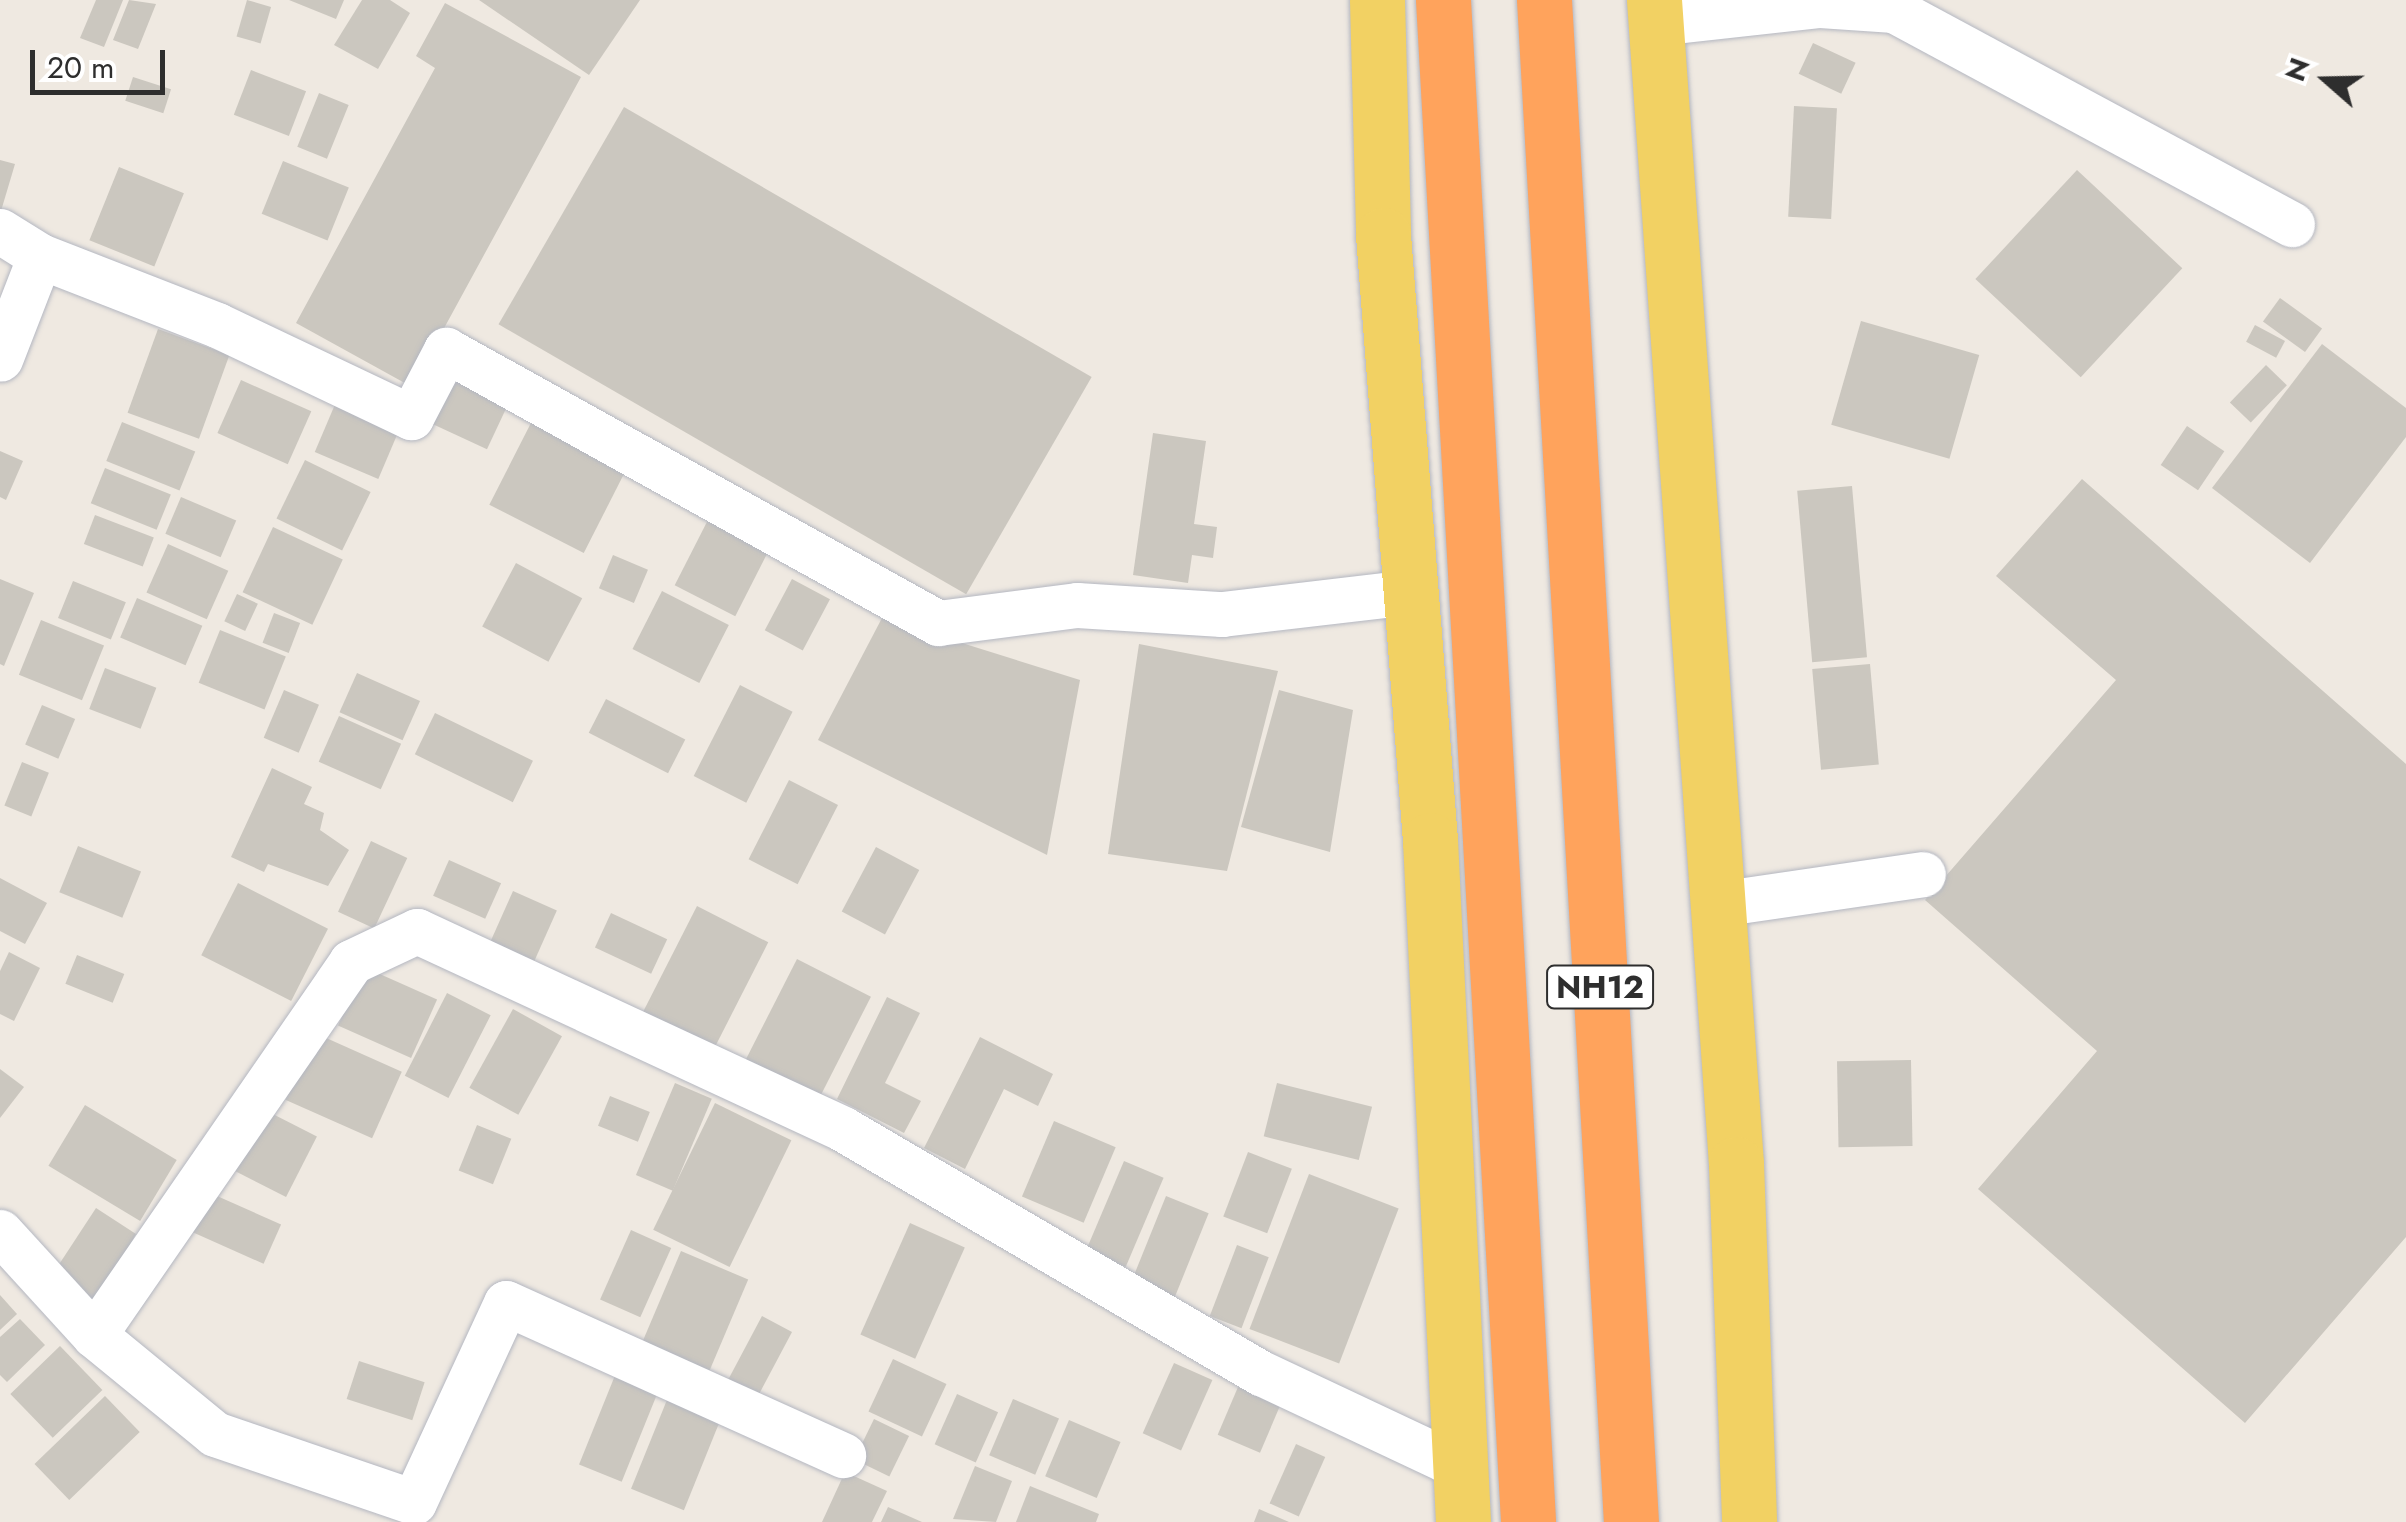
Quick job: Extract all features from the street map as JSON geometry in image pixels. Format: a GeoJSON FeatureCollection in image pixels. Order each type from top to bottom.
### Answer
{"type":"FeatureCollection","features":[{"type":"Feature","properties":{"kind":"highway","name":"NH12"},"geometry":{"type":"LineString","coordinates":[[1443,0],[1466,468],[1528,1522]]}},
{"type":"Feature","properties":{"kind":"highway","name":"NH12"},"geometry":{"type":"LineString","coordinates":[[1544,0],[1632,1522]]}},
{"type":"Feature","properties":{"kind":"main road"},"geometry":{"type":"LineString","coordinates":[[1377,0],[1383,235],[1430,840],[1464,1522]]}},
{"type":"Feature","properties":{"kind":"main road"},"geometry":{"type":"LineString","coordinates":[[1655,12],[1718,904],[1749,1522]]}},
{"type":"Feature","properties":{"kind":"street"},"geometry":{"type":"LineString","coordinates":[[1655,12],[1820,5],[1894,10],[2292,224]]}},
{"type":"Feature","properties":{"kind":"street"},"geometry":{"type":"LineString","coordinates":[[0,231],[40,256],[218,325],[411,416],[446,350],[938,623],[1077,605],[1222,614],[1410,592]]}},
{"type":"Feature","properties":{"kind":"street"},"geometry":{"type":"LineString","coordinates":[[0,359],[40,256]]}},
{"type":"Feature","properties":{"kind":"street"},"geometry":{"type":"LineString","coordinates":[[1718,904],[1924,874]]}},
{"type":"Feature","properties":{"kind":"street"},"geometry":{"type":"LineString","coordinates":[[94,1335],[351,962],[417,931],[843,1130],[1260,1372],[1444,1459],[1460,1461]]}},
{"type":"Feature","properties":{"kind":"street"},"geometry":{"type":"LineString","coordinates":[[0,1232],[94,1335],[215,1434],[414,1502],[506,1303],[843,1455]]}},
{"type":"Feature","properties":{"kind":"building"},"geometry":{"type":"Polygon","coordinates":[[[96,0],[123,0],[104,47],[80,38],[96,0]]]}},
{"type":"Feature","properties":{"kind":"building"},"geometry":{"type":"Polygon","coordinates":[[[129,0],[156,4],[138,49],[113,40],[129,0]]]}},
{"type":"Feature","properties":{"kind":"building"},"geometry":{"type":"Polygon","coordinates":[[[247,0],[271,7],[261,43],[237,37],[247,0]]]}},
{"type":"Feature","properties":{"kind":"building"},"geometry":{"type":"Polygon","coordinates":[[[289,0],[344,0],[336,19],[289,0]]]}},
{"type":"Feature","properties":{"kind":"building"},"geometry":{"type":"Polygon","coordinates":[[[362,0],[390,0],[410,13],[378,69],[334,45],[362,0]]]}},
{"type":"Feature","properties":{"kind":"building"},"geometry":{"type":"Polygon","coordinates":[[[479,0],[640,0],[589,75],[479,0]]]}},
{"type":"Feature","properties":{"kind":"building"},"geometry":{"type":"Polygon","coordinates":[[[445,3],[581,77],[412,387],[296,323],[435,68],[416,56],[445,3]]]}},
{"type":"Feature","properties":{"kind":"building"},"geometry":{"type":"Polygon","coordinates":[[[1813,43],[1856,63],[1841,94],[1799,74],[1813,43]]]}},
{"type":"Feature","properties":{"kind":"building"},"geometry":{"type":"Polygon","coordinates":[[[251,70],[306,91],[289,136],[234,115],[251,70]]]}},
{"type":"Feature","properties":{"kind":"building"},"geometry":{"type":"Polygon","coordinates":[[[133,77],[171,89],[163,113],[125,101],[133,77]]]}},
{"type":"Feature","properties":{"kind":"building"},"geometry":{"type":"Polygon","coordinates":[[[319,93],[349,105],[327,159],[297,147],[319,93]]]}},
{"type":"Feature","properties":{"kind":"building"},"geometry":{"type":"Polygon","coordinates":[[[1794,106],[1837,108],[1831,219],[1788,217],[1794,106]]]}},
{"type":"Feature","properties":{"kind":"building"},"geometry":{"type":"Polygon","coordinates":[[[624,107],[1092,377],[966,594],[498,324],[624,107]]]}},
{"type":"Feature","properties":{"kind":"building"},"geometry":{"type":"Polygon","coordinates":[[[0,160],[15,164],[1,211],[0,210],[0,160]]]}},
{"type":"Feature","properties":{"kind":"building"},"geometry":{"type":"Polygon","coordinates":[[[283,161],[349,188],[327,240],[262,214],[283,161]]]}},
{"type":"Feature","properties":{"kind":"building"},"geometry":{"type":"Polygon","coordinates":[[[119,167],[184,193],[154,266],[89,240],[119,167]]]}},
{"type":"Feature","properties":{"kind":"building"},"geometry":{"type":"Polygon","coordinates":[[[2077,170],[2182,268],[2081,377],[1975,279],[2077,170]]]}},
{"type":"Feature","properties":{"kind":"building"},"geometry":{"type":"Polygon","coordinates":[[[2280,298],[2322,329],[2305,352],[2263,321],[2280,298]]]}},
{"type":"Feature","properties":{"kind":"building"},"geometry":{"type":"Polygon","coordinates":[[[1861,321],[1979,355],[1949,459],[1831,425],[1861,321]]]}},
{"type":"Feature","properties":{"kind":"building"},"geometry":{"type":"Polygon","coordinates":[[[2255,325],[2285,341],[2276,358],[2246,342],[2255,325]]]}},
{"type":"Feature","properties":{"kind":"building"},"geometry":{"type":"Polygon","coordinates":[[[158,329],[229,355],[199,439],[128,413],[158,329]]]}},
{"type":"Feature","properties":{"kind":"building"},"geometry":{"type":"Polygon","coordinates":[[[2322,344],[2406,408],[2406,437],[2310,563],[2212,488],[2322,344]]]}},
{"type":"Feature","properties":{"kind":"building"},"geometry":{"type":"Polygon","coordinates":[[[2266,365],[2287,385],[2251,423],[2230,402],[2266,365]]]}},
{"type":"Feature","properties":{"kind":"building"},"geometry":{"type":"Polygon","coordinates":[[[437,372],[508,405],[487,449],[416,416],[437,372]]]}},
{"type":"Feature","properties":{"kind":"building"},"geometry":{"type":"Polygon","coordinates":[[[241,380],[311,411],[288,464],[217,433],[241,380]]]}},
{"type":"Feature","properties":{"kind":"building"},"geometry":{"type":"Polygon","coordinates":[[[339,395],[403,422],[378,479],[315,452],[339,395]]]}},
{"type":"Feature","properties":{"kind":"building"},"geometry":{"type":"Polygon","coordinates":[[[532,421],[626,469],[584,553],[489,505],[532,421]]]}},
{"type":"Feature","properties":{"kind":"building"},"geometry":{"type":"Polygon","coordinates":[[[122,422],[195,452],[180,491],[106,461],[122,422]]]}},
{"type":"Feature","properties":{"kind":"building"},"geometry":{"type":"Polygon","coordinates":[[[2187,426],[2224,451],[2198,490],[2161,465],[2187,426]]]}},
{"type":"Feature","properties":{"kind":"building"},"geometry":{"type":"Polygon","coordinates":[[[1153,433],[1206,441],[1194,524],[1217,527],[1213,558],[1192,555],[1188,583],[1133,575],[1153,433]]]}},
{"type":"Feature","properties":{"kind":"building"},"geometry":{"type":"Polygon","coordinates":[[[0,451],[23,461],[6,500],[0,497],[0,451]]]}},
{"type":"Feature","properties":{"kind":"building"},"geometry":{"type":"Polygon","coordinates":[[[305,460],[371,492],[342,550],[277,518],[305,460]]]}},
{"type":"Feature","properties":{"kind":"building"},"geometry":{"type":"Polygon","coordinates":[[[105,468],[171,495],[157,530],[91,503],[105,468]]]}},
{"type":"Feature","properties":{"kind":"building"},"geometry":{"type":"Polygon","coordinates":[[[2082,479],[2406,764],[2406,1237],[2245,1423],[1978,1189],[2097,1051],[1925,900],[2116,680],[1996,576],[2082,479]]]}},
{"type":"Feature","properties":{"kind":"building"},"geometry":{"type":"Polygon","coordinates":[[[1852,486],[1867,657],[1812,662],[1797,491],[1852,486]]]}},
{"type":"Feature","properties":{"kind":"building"},"geometry":{"type":"Polygon","coordinates":[[[181,497],[236,520],[221,557],[165,534],[181,497]]]}},
{"type":"Feature","properties":{"kind":"building"},"geometry":{"type":"Polygon","coordinates":[[[711,514],[772,545],[735,616],[675,585],[711,514]]]}},
{"type":"Feature","properties":{"kind":"building"},"geometry":{"type":"Polygon","coordinates":[[[95,515],[154,538],[143,567],[84,544],[95,515]]]}},
{"type":"Feature","properties":{"kind":"building"},"geometry":{"type":"Polygon","coordinates":[[[273,527],[343,560],[312,625],[243,592],[273,527]]]}},
{"type":"Feature","properties":{"kind":"building"},"geometry":{"type":"Polygon","coordinates":[[[168,544],[228,571],[207,619],[146,592],[168,544]]]}},
{"type":"Feature","properties":{"kind":"building"},"geometry":{"type":"Polygon","coordinates":[[[613,555],[648,570],[634,603],[599,588],[613,555]]]}},
{"type":"Feature","properties":{"kind":"building"},"geometry":{"type":"Polygon","coordinates":[[[516,563],[582,598],[548,662],[482,627],[516,563]]]}},
{"type":"Feature","properties":{"kind":"building"},"geometry":{"type":"Polygon","coordinates":[[[0,579],[34,593],[4,666],[0,664],[0,579]]]}},
{"type":"Feature","properties":{"kind":"building"},"geometry":{"type":"Polygon","coordinates":[[[792,579],[830,599],[803,650],[765,630],[792,579]]]}},
{"type":"Feature","properties":{"kind":"building"},"geometry":{"type":"Polygon","coordinates":[[[73,581],[126,602],[111,639],[58,618],[73,581]]]}},
{"type":"Feature","properties":{"kind":"building"},"geometry":{"type":"Polygon","coordinates":[[[662,591],[729,625],[699,683],[632,649],[662,591]]]}},
{"type":"Feature","properties":{"kind":"building"},"geometry":{"type":"Polygon","coordinates":[[[237,594],[258,604],[245,631],[224,621],[237,594]]]}},
{"type":"Feature","properties":{"kind":"building"},"geometry":{"type":"Polygon","coordinates":[[[137,598],[202,626],[186,665],[120,638],[137,598]]]}},
{"type":"Feature","properties":{"kind":"building"},"geometry":{"type":"Polygon","coordinates":[[[274,613],[300,623],[289,653],[263,643],[274,613]]]}},
{"type":"Feature","properties":{"kind":"building"},"geometry":{"type":"Polygon","coordinates":[[[882,618],[1080,680],[1047,855],[818,740],[882,618]]]}},
{"type":"Feature","properties":{"kind":"building"},"geometry":{"type":"Polygon","coordinates":[[[41,620],[104,645],[82,700],[19,675],[41,620]]]}},
{"type":"Feature","properties":{"kind":"building"},"geometry":{"type":"Polygon","coordinates":[[[220,630],[286,657],[264,709],[199,683],[220,630]]]}},
{"type":"Feature","properties":{"kind":"building"},"geometry":{"type":"Polygon","coordinates":[[[1139,644],[1278,671],[1227,871],[1108,854],[1139,644]]]}},
{"type":"Feature","properties":{"kind":"building"},"geometry":{"type":"Polygon","coordinates":[[[1870,664],[1879,765],[1821,770],[1812,669],[1870,664]]]}},
{"type":"Feature","properties":{"kind":"building"},"geometry":{"type":"Polygon","coordinates":[[[105,668],[156,688],[141,729],[89,709],[105,668]]]}},
{"type":"Feature","properties":{"kind":"building"},"geometry":{"type":"Polygon","coordinates":[[[357,673],[420,701],[403,740],[340,712],[357,673]]]}},
{"type":"Feature","properties":{"kind":"building"},"geometry":{"type":"Polygon","coordinates":[[[740,685],[793,712],[746,803],[694,776],[740,685]]]}},
{"type":"Feature","properties":{"kind":"building"},"geometry":{"type":"Polygon","coordinates":[[[284,690],[319,705],[299,753],[264,738],[284,690]]]}},
{"type":"Feature","properties":{"kind":"building"},"geometry":{"type":"Polygon","coordinates":[[[1279,690],[1353,710],[1330,852],[1241,827],[1279,690]]]}},
{"type":"Feature","properties":{"kind":"building"},"geometry":{"type":"Polygon","coordinates":[[[606,699],[685,739],[668,773],[589,733],[606,699]]]}},
{"type":"Feature","properties":{"kind":"building"},"geometry":{"type":"Polygon","coordinates":[[[42,705],[75,719],[58,759],[25,745],[42,705]]]}},
{"type":"Feature","properties":{"kind":"building"},"geometry":{"type":"Polygon","coordinates":[[[435,713],[533,761],[513,802],[415,754],[435,713]]]}},
{"type":"Feature","properties":{"kind":"building"},"geometry":{"type":"Polygon","coordinates":[[[339,716],[401,744],[381,789],[319,762],[339,716]]]}},
{"type":"Feature","properties":{"kind":"building"},"geometry":{"type":"Polygon","coordinates":[[[22,762],[49,773],[31,816],[4,806],[22,762]]]}},
{"type":"Feature","properties":{"kind":"building"},"geometry":{"type":"Polygon","coordinates":[[[272,768],[312,787],[304,804],[324,813],[320,830],[349,850],[328,886],[268,864],[264,872],[231,857],[272,768]]]}},
{"type":"Feature","properties":{"kind":"building"},"geometry":{"type":"Polygon","coordinates":[[[789,780],[838,805],[798,884],[749,859],[789,780]]]}},
{"type":"Feature","properties":{"kind":"building"},"geometry":{"type":"Polygon","coordinates":[[[371,841],[407,858],[374,929],[338,912],[371,841]]]}},
{"type":"Feature","properties":{"kind":"building"},"geometry":{"type":"Polygon","coordinates":[[[78,846],[141,871],[122,918],[59,892],[78,846]]]}},
{"type":"Feature","properties":{"kind":"building"},"geometry":{"type":"Polygon","coordinates":[[[876,847],[919,870],[885,934],[842,911],[876,847]]]}},
{"type":"Feature","properties":{"kind":"building"},"geometry":{"type":"Polygon","coordinates":[[[449,860],[501,883],[485,919],[433,896],[449,860]]]}},
{"type":"Feature","properties":{"kind":"building"},"geometry":{"type":"Polygon","coordinates":[[[0,878],[47,903],[25,944],[0,931],[0,878]]]}},
{"type":"Feature","properties":{"kind":"building"},"geometry":{"type":"Polygon","coordinates":[[[238,883],[328,929],[291,1001],[201,955],[238,883]]]}},
{"type":"Feature","properties":{"kind":"building"},"geometry":{"type":"Polygon","coordinates":[[[513,891],[557,911],[532,965],[489,946],[513,891]]]}},
{"type":"Feature","properties":{"kind":"building"},"geometry":{"type":"Polygon","coordinates":[[[697,906],[768,942],[710,1057],[638,1021],[697,906]]]}},
{"type":"Feature","properties":{"kind":"building"},"geometry":{"type":"Polygon","coordinates":[[[611,913],[667,939],[651,974],[595,947],[611,913]]]}},
{"type":"Feature","properties":{"kind":"building"},"geometry":{"type":"Polygon","coordinates":[[[9,952],[40,968],[14,1021],[0,1014],[0,971],[9,952]]]}},
{"type":"Feature","properties":{"kind":"building"},"geometry":{"type":"Polygon","coordinates":[[[77,955],[124,974],[113,1003],[65,984],[77,955]]]}},
{"type":"Feature","properties":{"kind":"building"},"geometry":{"type":"Polygon","coordinates":[[[797,959],[871,997],[815,1107],[741,1069],[797,959]]]}},
{"type":"Feature","properties":{"kind":"building"},"geometry":{"type":"Polygon","coordinates":[[[364,967],[437,1000],[411,1058],[338,1025],[364,967]]]}},
{"type":"Feature","properties":{"kind":"building"},"geometry":{"type":"Polygon","coordinates":[[[447,993],[491,1015],[448,1098],[405,1076],[447,993]]]}},
{"type":"Feature","properties":{"kind":"building"},"geometry":{"type":"Polygon","coordinates":[[[887,997],[920,1013],[885,1083],[921,1101],[904,1133],[837,1099],[887,997]]]}},
{"type":"Feature","properties":{"kind":"building"},"geometry":{"type":"Polygon","coordinates":[[[513,1009],[562,1036],[518,1115],[469,1088],[513,1009]]]}},
{"type":"Feature","properties":{"kind":"building"},"geometry":{"type":"Polygon","coordinates":[[[315,1033],[402,1072],[372,1138],[285,1100],[315,1033]]]}},
{"type":"Feature","properties":{"kind":"building"},"geometry":{"type":"Polygon","coordinates":[[[980,1037],[1053,1074],[1038,1106],[1004,1089],[965,1169],[924,1148],[980,1037]]]}},
{"type":"Feature","properties":{"kind":"building"},"geometry":{"type":"Polygon","coordinates":[[[1911,1060],[1913,1146],[1839,1147],[1837,1061],[1911,1060]]]}},
{"type":"Feature","properties":{"kind":"building"},"geometry":{"type":"Polygon","coordinates":[[[0,1069],[24,1087],[0,1118],[0,1069]]]}},
{"type":"Feature","properties":{"kind":"building"},"geometry":{"type":"Polygon","coordinates":[[[675,1083],[712,1099],[673,1191],[636,1175],[675,1083]]]}},
{"type":"Feature","properties":{"kind":"building"},"geometry":{"type":"Polygon","coordinates":[[[1277,1083],[1372,1107],[1359,1160],[1264,1136],[1277,1083]]]}},
{"type":"Feature","properties":{"kind":"building"},"geometry":{"type":"Polygon","coordinates":[[[610,1096],[650,1112],[638,1142],[598,1126],[610,1096]]]}},
{"type":"Feature","properties":{"kind":"building"},"geometry":{"type":"Polygon","coordinates":[[[715,1103],[791,1140],[730,1267],[653,1230],[715,1103]]]}},
{"type":"Feature","properties":{"kind":"building"},"geometry":{"type":"Polygon","coordinates":[[[85,1105],[177,1160],[140,1221],[48,1166],[85,1105]]]}},
{"type":"Feature","properties":{"kind":"building"},"geometry":{"type":"Polygon","coordinates":[[[259,1107],[317,1137],[286,1197],[228,1168],[259,1107]]]}},
{"type":"Feature","properties":{"kind":"building"},"geometry":{"type":"Polygon","coordinates":[[[1054,1121],[1116,1147],[1084,1223],[1022,1196],[1054,1121]]]}},
{"type":"Feature","properties":{"kind":"building"},"geometry":{"type":"Polygon","coordinates":[[[477,1125],[511,1139],[493,1184],[459,1170],[477,1125]]]}},
{"type":"Feature","properties":{"kind":"building"},"geometry":{"type":"Polygon","coordinates":[[[1248,1152],[1292,1169],[1267,1233],[1223,1216],[1248,1152]]]}},
{"type":"Feature","properties":{"kind":"building"},"geometry":{"type":"Polygon","coordinates":[[[1124,1161],[1164,1178],[1126,1267],[1086,1250],[1124,1161]]]}},
{"type":"Feature","properties":{"kind":"building"},"geometry":{"type":"Polygon","coordinates":[[[1309,1174],[1399,1208],[1339,1363],[1250,1329],[1309,1174]]]}},
{"type":"Feature","properties":{"kind":"building"},"geometry":{"type":"Polygon","coordinates":[[[208,1192],[281,1225],[264,1264],[191,1231],[208,1192]]]}},
{"type":"Feature","properties":{"kind":"building"},"geometry":{"type":"Polygon","coordinates":[[[1166,1196],[1209,1213],[1174,1299],[1131,1282],[1166,1196]]]}},
{"type":"Feature","properties":{"kind":"building"},"geometry":{"type":"Polygon","coordinates":[[[96,1208],[136,1234],[95,1306],[58,1266],[96,1208]]]}},
{"type":"Feature","properties":{"kind":"building"},"geometry":{"type":"Polygon","coordinates":[[[910,1223],[965,1247],[915,1359],[860,1334],[910,1223]]]}},
{"type":"Feature","properties":{"kind":"building"},"geometry":{"type":"Polygon","coordinates":[[[631,1230],[671,1248],[640,1317],[600,1299],[631,1230]]]}},
{"type":"Feature","properties":{"kind":"building"},"geometry":{"type":"Polygon","coordinates":[[[1237,1245],[1269,1257],[1242,1328],[1210,1316],[1237,1245]]]}},
{"type":"Feature","properties":{"kind":"building"},"geometry":{"type":"Polygon","coordinates":[[[681,1251],[748,1280],[705,1381],[638,1352],[681,1251]]]}},
{"type":"Feature","properties":{"kind":"building"},"geometry":{"type":"Polygon","coordinates":[[[0,1295],[17,1314],[0,1330],[0,1295]]]}},
{"type":"Feature","properties":{"kind":"building"},"geometry":{"type":"Polygon","coordinates":[[[762,1316],[792,1332],[757,1398],[727,1382],[762,1316]]]}},
{"type":"Feature","properties":{"kind":"building"},"geometry":{"type":"Polygon","coordinates":[[[20,1319],[45,1345],[7,1382],[0,1375],[0,1337],[20,1319]]]}},
{"type":"Feature","properties":{"kind":"building"},"geometry":{"type":"Polygon","coordinates":[[[60,1346],[102,1390],[53,1438],[10,1394],[60,1346]]]}},
{"type":"Feature","properties":{"kind":"building"},"geometry":{"type":"Polygon","coordinates":[[[893,1359],[946,1384],[922,1437],[868,1412],[893,1359]]]}},
{"type":"Feature","properties":{"kind":"building"},"geometry":{"type":"Polygon","coordinates":[[[359,1361],[425,1382],[412,1420],[347,1399],[359,1361]]]}},
{"type":"Feature","properties":{"kind":"building"},"geometry":{"type":"Polygon","coordinates":[[[1174,1363],[1212,1380],[1181,1450],[1143,1433],[1174,1363]]]}},
{"type":"Feature","properties":{"kind":"building"},"geometry":{"type":"Polygon","coordinates":[[[618,1368],[661,1385],[622,1482],[579,1464],[618,1368]]]}},
{"type":"Feature","properties":{"kind":"building"},"geometry":{"type":"Polygon","coordinates":[[[673,1385],[726,1406],[684,1510],[631,1489],[673,1385]]]}},
{"type":"Feature","properties":{"kind":"building"},"geometry":{"type":"Polygon","coordinates":[[[1238,1387],[1280,1405],[1260,1453],[1218,1435],[1238,1387]]]}},
{"type":"Feature","properties":{"kind":"building"},"geometry":{"type":"Polygon","coordinates":[[[957,1394],[998,1412],[976,1463],[935,1444],[957,1394]]]}},
{"type":"Feature","properties":{"kind":"building"},"geometry":{"type":"Polygon","coordinates":[[[105,1396],[140,1432],[69,1500],[35,1464],[105,1396]]]}},
{"type":"Feature","properties":{"kind":"building"},"geometry":{"type":"Polygon","coordinates":[[[1013,1399],[1059,1419],[1035,1475],[989,1455],[1013,1399]]]}},
{"type":"Feature","properties":{"kind":"building"},"geometry":{"type":"Polygon","coordinates":[[[874,1419],[909,1436],[889,1477],[854,1459],[874,1419]]]}},
{"type":"Feature","properties":{"kind":"building"},"geometry":{"type":"Polygon","coordinates":[[[1069,1420],[1121,1442],[1097,1498],[1045,1476],[1069,1420]]]}},
{"type":"Feature","properties":{"kind":"building"},"geometry":{"type":"Polygon","coordinates":[[[1296,1444],[1325,1457],[1299,1516],[1270,1503],[1296,1444]]]}},
{"type":"Feature","properties":{"kind":"building"},"geometry":{"type":"Polygon","coordinates":[[[975,1466],[1012,1481],[996,1522],[953,1519],[975,1466]]]}},
{"type":"Feature","properties":{"kind":"building"},"geometry":{"type":"Polygon","coordinates":[[[845,1472],[887,1491],[872,1522],[822,1522],[845,1472]]]}},
{"type":"Feature","properties":{"kind":"building"},"geometry":{"type":"Polygon","coordinates":[[[1030,1486],[1099,1514],[1096,1522],[1016,1522],[1030,1486]]]}},
{"type":"Feature","properties":{"kind":"building"},"geometry":{"type":"Polygon","coordinates":[[[888,1507],[922,1522],[881,1522],[888,1507]]]}},
{"type":"Feature","properties":{"kind":"building"},"geometry":{"type":"Polygon","coordinates":[[[1259,1509],[1289,1522],[1254,1522],[1259,1509]]]}}]}
